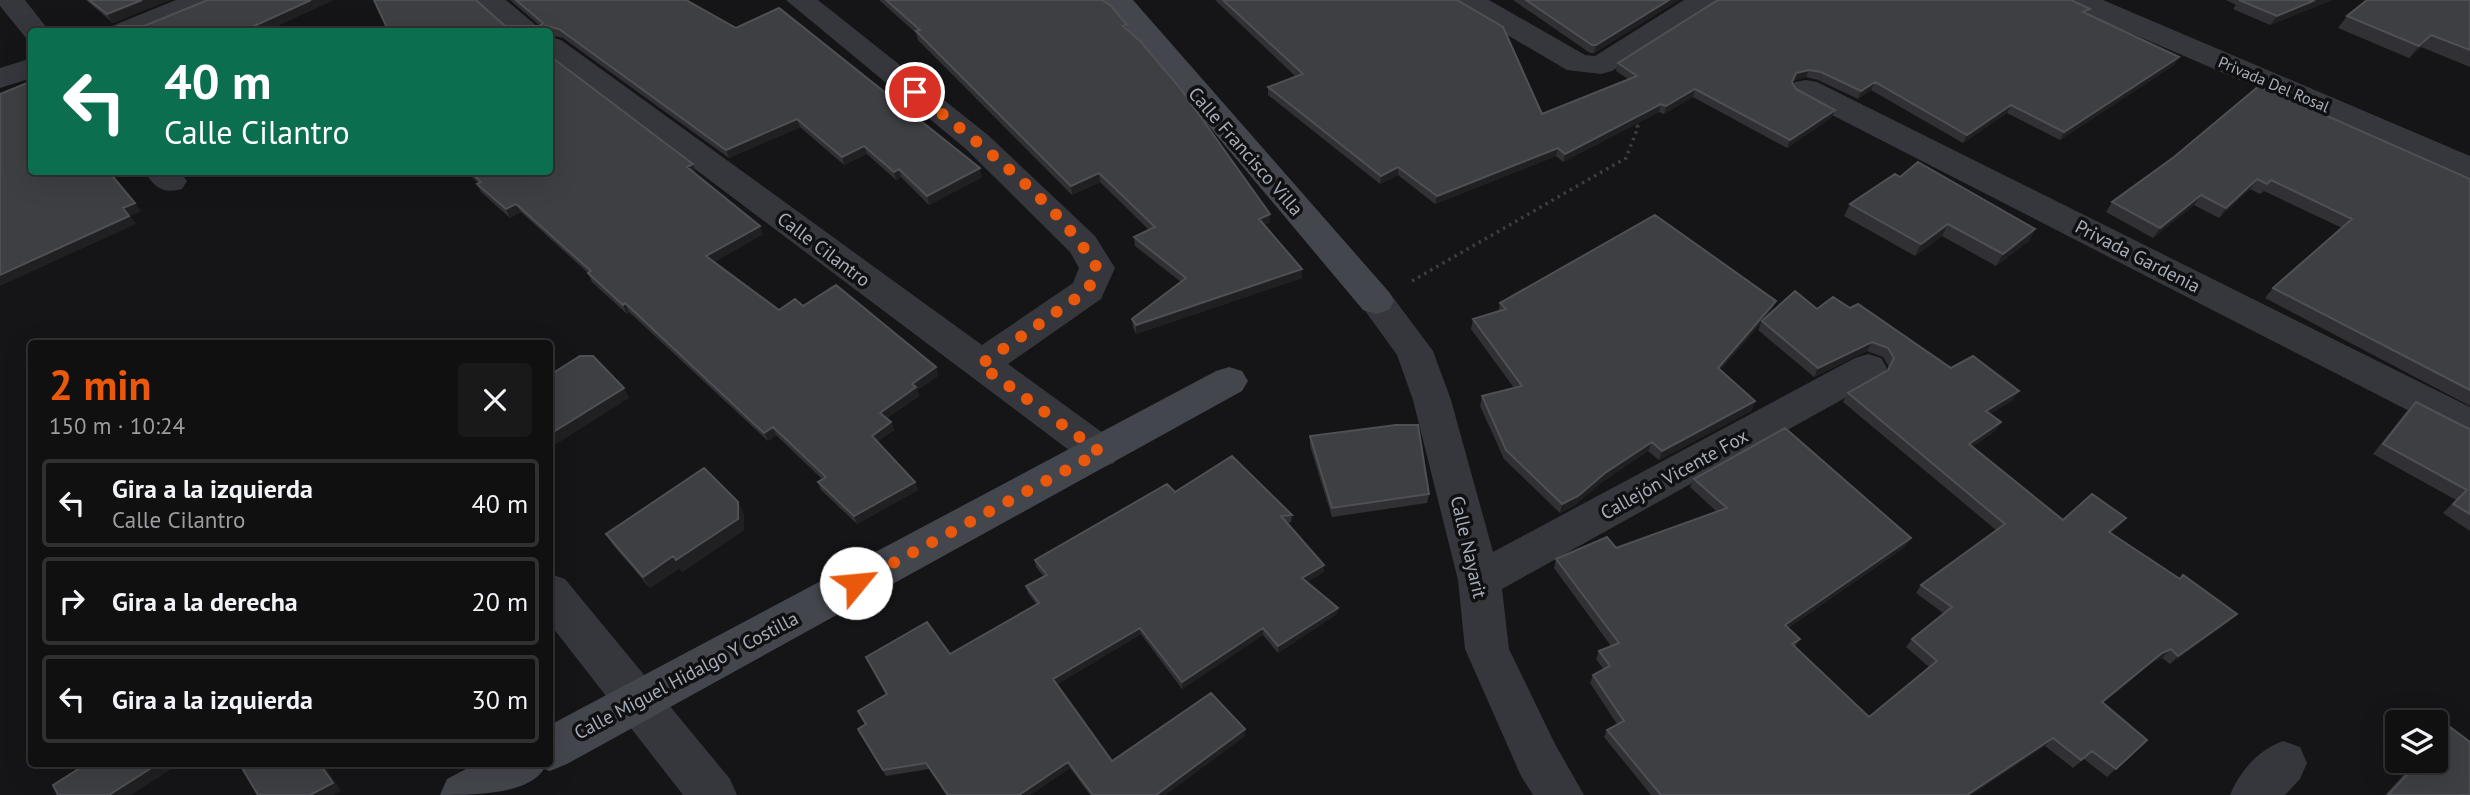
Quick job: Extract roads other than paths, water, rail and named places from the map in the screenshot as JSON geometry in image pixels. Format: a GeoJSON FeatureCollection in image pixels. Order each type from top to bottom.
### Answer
{"type":"FeatureCollection","features":[{"type":"Feature","properties":{"kind":"main road","name":"Calle Francisco Villa"},"geometry":{"type":"LineString","coordinates":[[1117,0],[1376,302]]}},
{"type":"Feature","properties":{"kind":"main road","name":"Calle Miguel Hidalgo Y Costilla"},"geometry":{"type":"LineString","coordinates":[[553,747],[1229,381]]}},
{"type":"Feature","properties":{"kind":"main road"},"geometry":{"type":"LineString","coordinates":[[464,795],[516,767]]}},
{"type":"Feature","properties":{"kind":"street"},"geometry":{"type":"LineString","coordinates":[[10,0],[33,28]]}},
{"type":"Feature","properties":{"kind":"street"},"geometry":{"type":"LineString","coordinates":[[132,28],[202,0]]}},
{"type":"Feature","properties":{"kind":"street"},"geometry":{"type":"LineString","coordinates":[[488,0],[525,28]]}},
{"type":"Feature","properties":{"kind":"street"},"geometry":{"type":"LineString","coordinates":[[800,0],[985,150],[1083,244],[1097,268],[1088,290],[980,365]]}},
{"type":"Feature","properties":{"kind":"street"},"geometry":{"type":"LineString","coordinates":[[1468,0],[1578,64],[1593,65],[1704,0]]}},
{"type":"Feature","properties":{"kind":"street","name":"Privada Del Rosal"},"geometry":{"type":"LineString","coordinates":[[2078,0],[2470,168]]}},
{"type":"Feature","properties":{"kind":"street","name":"Calle Cilantro"},"geometry":{"type":"LineString","coordinates":[[553,48],[1100,452]]}},
{"type":"Feature","properties":{"kind":"street"},"geometry":{"type":"LineString","coordinates":[[0,79],[28,68]]}},
{"type":"Feature","properties":{"kind":"street","name":"Privada Gardenia"},"geometry":{"type":"LineString","coordinates":[[1806,89],[2470,424]]}},
{"type":"Feature","properties":{"kind":"street","name":"Calle Nayarit"},"geometry":{"type":"LineString","coordinates":[[1376,302],[1414,351],[1432,400],[1479,580],[1487,649],[1538,760],[1560,795]]}},
{"type":"Feature","properties":{"kind":"street","name":"Callejón Vicente Fox"},"geometry":{"type":"LineString","coordinates":[[1479,580],[1868,369]]}},
{"type":"Feature","properties":{"kind":"street"},"geometry":{"type":"LineString","coordinates":[[553,596],[713,795]]}}]}
